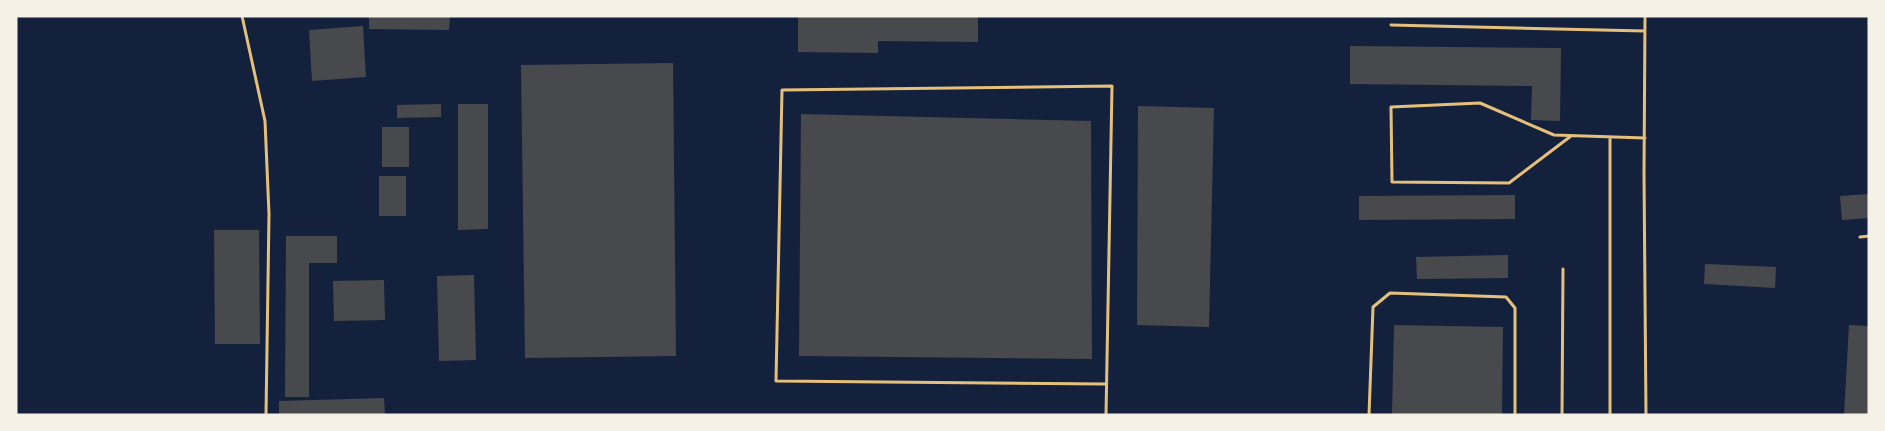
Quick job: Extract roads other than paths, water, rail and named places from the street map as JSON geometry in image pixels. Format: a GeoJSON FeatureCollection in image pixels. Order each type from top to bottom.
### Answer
{"type":"FeatureCollection","features":[{"type":"Feature","properties":{"kind":"lane"},"geometry":{"type":"LineString","coordinates":[[242,16],[265,121],[269,214],[266,415]]}},
{"type":"Feature","properties":{"kind":"lane"},"geometry":{"type":"LineString","coordinates":[[1645,16],[1646,415]]}},
{"type":"Feature","properties":{"kind":"lane"},"geometry":{"type":"LineString","coordinates":[[1391,25],[1645,31]]}},
{"type":"Feature","properties":{"kind":"lane"},"geometry":{"type":"LineString","coordinates":[[1106,384],[776,381],[782,90],[1112,86],[1106,415]]}},
{"type":"Feature","properties":{"kind":"lane"},"geometry":{"type":"LineString","coordinates":[[1571,136],[1509,184],[1392,182],[1391,107],[1480,103],[1554,135],[1645,138]]}},
{"type":"Feature","properties":{"kind":"lane"},"geometry":{"type":"LineString","coordinates":[[1610,137],[1610,415]]}},
{"type":"Feature","properties":{"kind":"lane"},"geometry":{"type":"LineString","coordinates":[[1860,237],[1869,236]]}},
{"type":"Feature","properties":{"kind":"lane"},"geometry":{"type":"LineString","coordinates":[[1562,415],[1563,269]]}},
{"type":"Feature","properties":{"kind":"lane"},"geometry":{"type":"LineString","coordinates":[[1369,415],[1373,307],[1390,293],[1506,297],[1514,308],[1515,415]]}}]}
